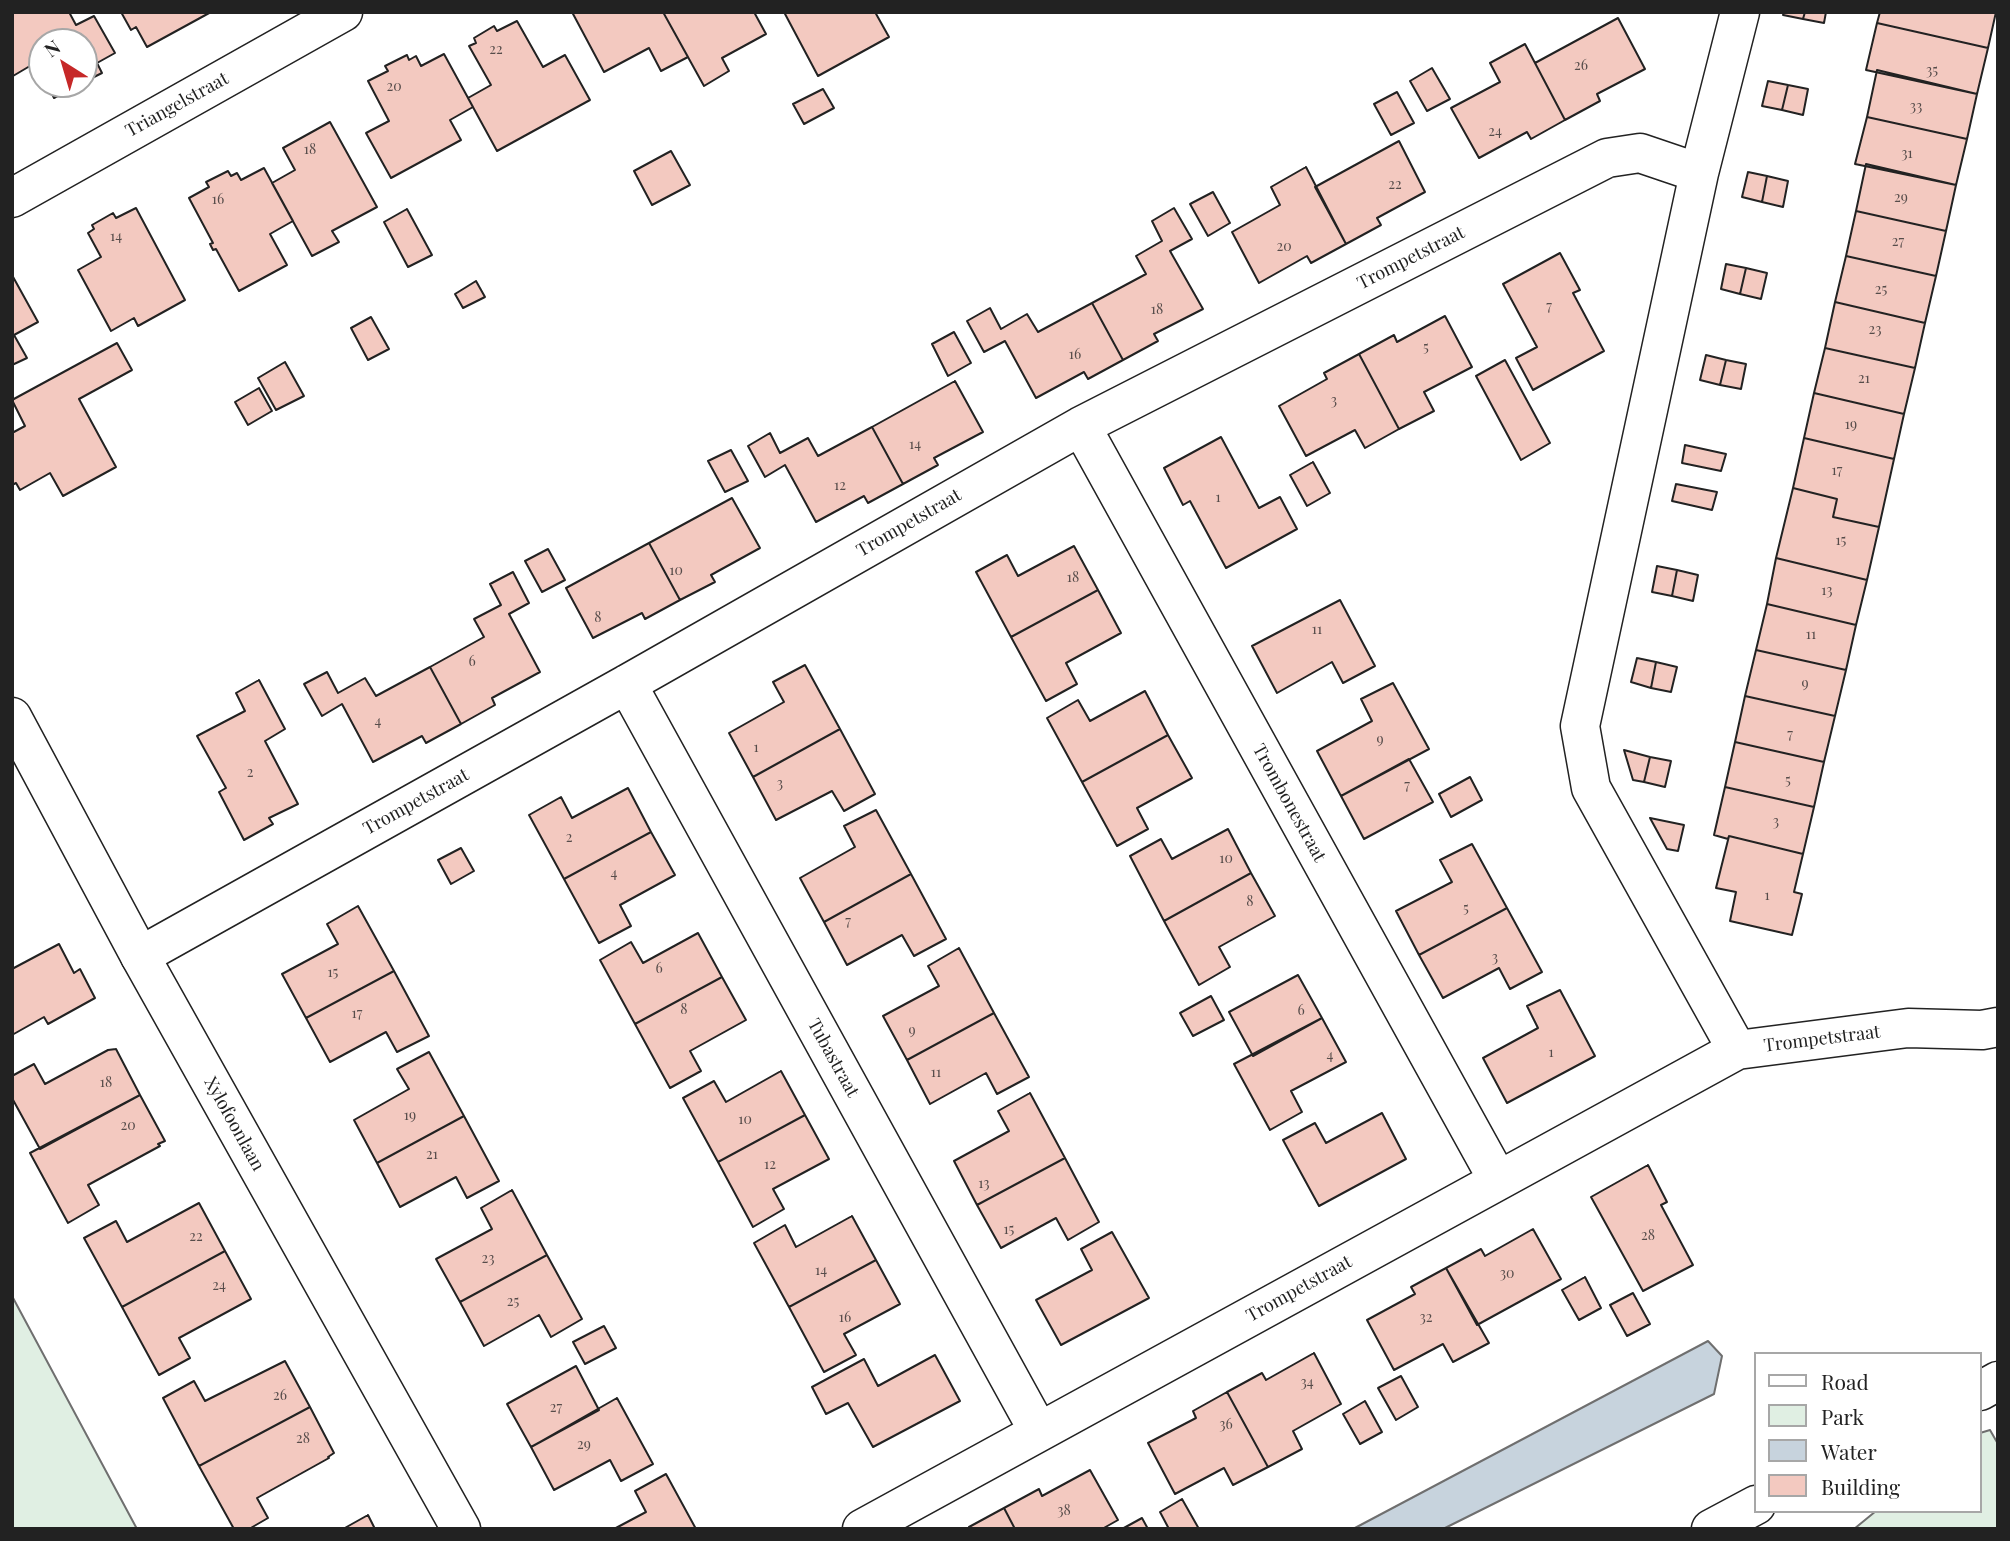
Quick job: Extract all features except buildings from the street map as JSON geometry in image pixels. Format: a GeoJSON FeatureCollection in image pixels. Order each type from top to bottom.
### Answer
{"type":"FeatureCollection","features":[{"type":"Feature","properties":{"kind":"street","name":"Triangelstraat"},"geometry":{"type":"LineString","coordinates":[[12,198],[342,12]]}},
{"type":"Feature","properties":{"kind":"street"},"geometry":{"type":"LineString","coordinates":[[1737,1050],[1591,788],[1580,726],[1699,173],[1741,12]]}},
{"type":"Feature","properties":{"kind":"street","name":"Trompetstraat"},"geometry":{"type":"LineString","coordinates":[[140,956],[628,684],[1081,426],[1607,158],[1640,153],[1699,173]]}},
{"type":"Feature","properties":{"kind":"street","name":"Trombonestraat"},"geometry":{"type":"LineString","coordinates":[[1081,426],[1498,1180]]}},
{"type":"Feature","properties":{"kind":"street","name":"Tubastraat"},"geometry":{"type":"LineString","coordinates":[[628,684],[1039,1432]]}},
{"type":"Feature","properties":{"kind":"street","name":"Xylofoonlaan"},"geometry":{"type":"LineString","coordinates":[[12,717],[140,956],[461,1529]]}},
{"type":"Feature","properties":{"kind":"street","name":"Trompetstraat"},"geometry":{"type":"LineString","coordinates":[[862,1529],[1737,1050],[1908,1028],[1982,1030],[1998,1027]]}},
{"type":"Feature","properties":{"kind":"street"},"geometry":{"type":"LineString","coordinates":[[1982,1390],[1998,1381]]}},
{"type":"Feature","properties":{"kind":"street"},"geometry":{"type":"LineString","coordinates":[[1712,1529],[1755,1505]]}},
{"type":"Feature","properties":{"kind":"green space"},"geometry":{"type":"Polygon","coordinates":[[[12,1296],[137,1529],[12,1529],[12,1296]]]}},
{"type":"Feature","properties":{"kind":"green space"},"geometry":{"type":"Polygon","coordinates":[[[1990,1430],[1998,1444],[1998,1529],[1854,1529],[1874,1513],[1982,1513],[1982,1432],[1990,1430]]]}},
{"type":"Feature","properties":{"kind":"water"},"geometry":{"type":"Polygon","coordinates":[[[1708,1341],[1722,1356],[1714,1394],[1443,1529],[1353,1529],[1708,1341]]]}}]}
